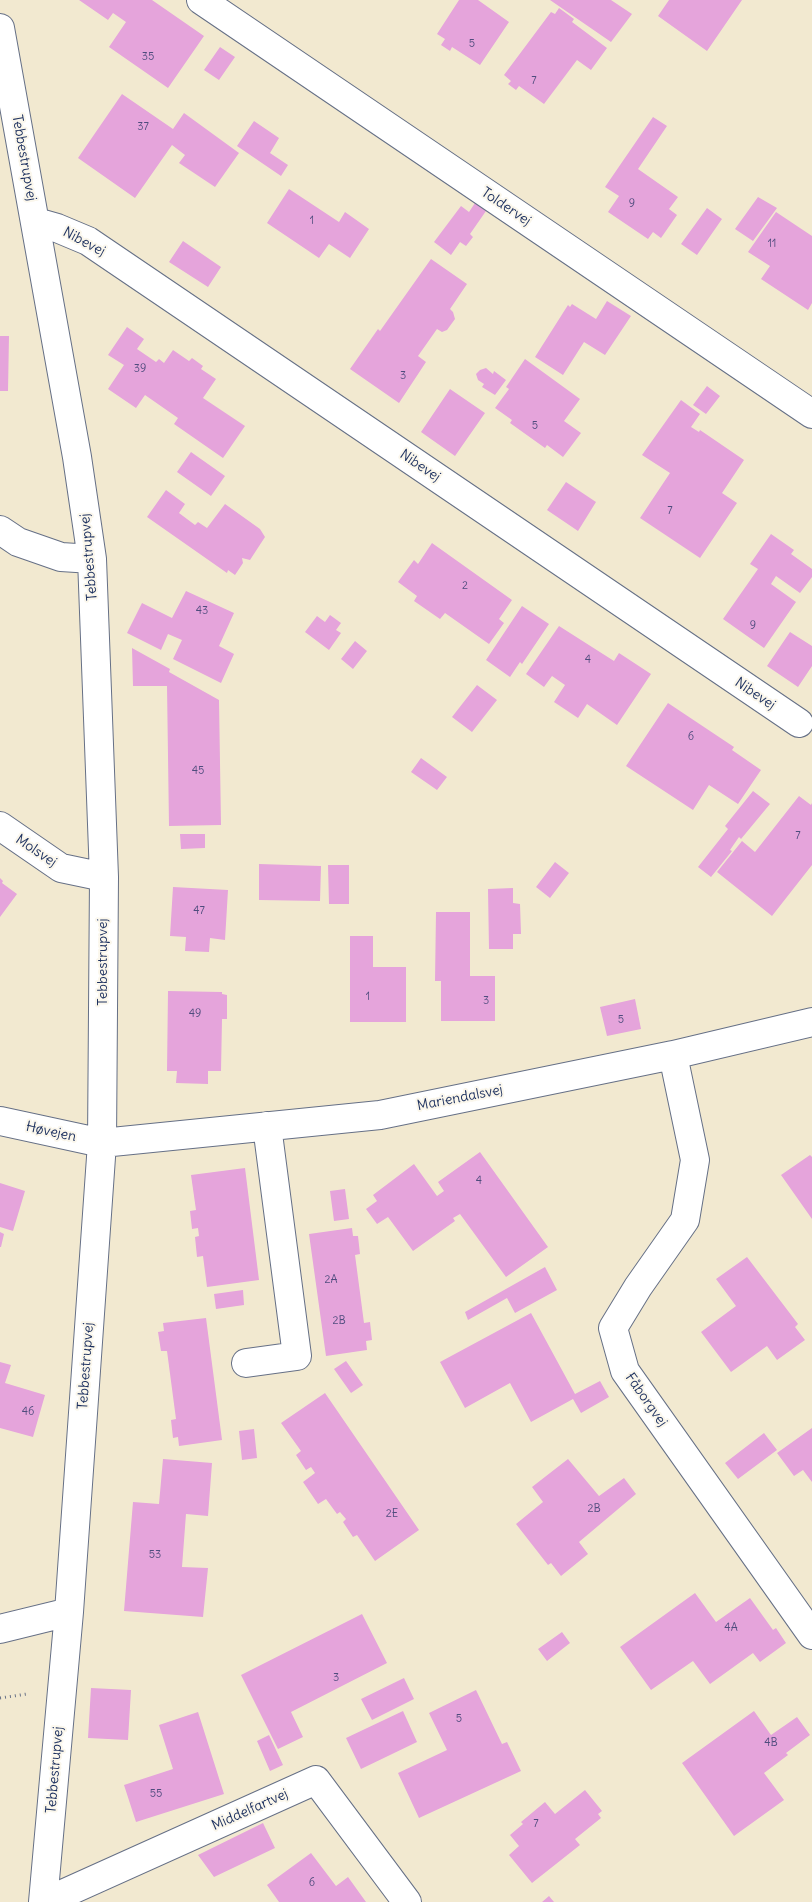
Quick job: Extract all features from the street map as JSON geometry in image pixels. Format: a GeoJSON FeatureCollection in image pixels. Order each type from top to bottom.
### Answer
{"type":"FeatureCollection","features":[{"type":"Feature","properties":{"kind":"street","name":"Toldervej"},"geometry":{"type":"LineString","coordinates":[[201,0],[812,414]]}},
{"type":"Feature","properties":{"kind":"street","name":"Tebbestrupvej"},"geometry":{"type":"LineString","coordinates":[[0,28],[76,447],[92,559],[104,877],[102,1143],[69,1612],[44,1902]]}},
{"type":"Feature","properties":{"kind":"street","name":"Nibevej"},"geometry":{"type":"LineString","coordinates":[[36,222],[57,228],[88,241],[798,723]]}},
{"type":"Feature","properties":{"kind":"street"},"geometry":{"type":"LineString","coordinates":[[0,530],[18,542],[61,557],[92,559]]}},
{"type":"Feature","properties":{"kind":"street","name":"Molsvej"},"geometry":{"type":"LineString","coordinates":[[0,826],[61,868],[104,877]]}},
{"type":"Feature","properties":{"kind":"street","name":"Mariendalsvej"},"geometry":{"type":"LineString","coordinates":[[102,1143],[380,1115],[673,1055],[812,1022]]}},
{"type":"Feature","properties":{"kind":"street","name":"Fåborgvej"},"geometry":{"type":"LineString","coordinates":[[673,1055],[695,1160],[685,1220],[612,1328],[625,1371],[812,1635]]}},
{"type":"Feature","properties":{"kind":"street","name":"Høvejen"},"geometry":{"type":"LineString","coordinates":[[0,1121],[102,1143]]}},
{"type":"Feature","properties":{"kind":"street"},"geometry":{"type":"LineString","coordinates":[[246,1363],[298,1356],[267,1126]]}},
{"type":"Feature","properties":{"kind":"street"},"geometry":{"type":"LineString","coordinates":[[0,1629],[69,1612]]}},
{"type":"Feature","properties":{"kind":"street","name":"Middelfartvej"},"geometry":{"type":"LineString","coordinates":[[44,1902],[316,1780],[407,1902]]}},
{"type":"Feature","properties":{"kind":"building"},"geometry":{"type":"Polygon","coordinates":[[[79,0],[152,0],[204,36],[168,88],[109,47],[126,22],[113,13],[108,20],[79,0]]]}},
{"type":"Feature","properties":{"kind":"building"},"geometry":{"type":"Polygon","coordinates":[[[459,0],[478,0],[509,22],[480,65],[452,47],[450,51],[441,45],[445,39],[437,34],[459,0]]]}},
{"type":"Feature","properties":{"kind":"building"},"geometry":{"type":"Polygon","coordinates":[[[550,0],[611,0],[632,14],[611,42],[550,0]]]}},
{"type":"Feature","properties":{"kind":"building"},"geometry":{"type":"Polygon","coordinates":[[[669,0],[742,0],[707,51],[658,16],[669,0]]]}},
{"type":"Feature","properties":{"kind":"building"},"geometry":{"type":"Polygon","coordinates":[[[559,8],[574,19],[572,22],[607,48],[591,70],[577,60],[544,104],[519,86],[516,90],[508,84],[511,81],[504,75],[551,12],[555,14],[559,8]]]}},
{"type":"Feature","properties":{"kind":"building"},"geometry":{"type":"Polygon","coordinates":[[[220,47],[235,57],[219,80],[204,70],[220,47]]]}},
{"type":"Feature","properties":{"kind":"building"},"geometry":{"type":"Polygon","coordinates":[[[122,94],[173,129],[184,113],[239,153],[215,187],[179,163],[185,155],[172,145],[135,198],[78,158],[122,94]]]}},
{"type":"Feature","properties":{"kind":"building"},"geometry":{"type":"Polygon","coordinates":[[[653,117],[667,126],[638,169],[678,197],[669,209],[677,215],[661,238],[653,232],[648,239],[608,212],[619,196],[605,187],[653,117]]]}},
{"type":"Feature","properties":{"kind":"building"},"geometry":{"type":"Polygon","coordinates":[[[254,121],[279,138],[270,153],[288,165],[281,176],[237,146],[254,121]]]}},
{"type":"Feature","properties":{"kind":"building"},"geometry":{"type":"Polygon","coordinates":[[[289,189],[339,222],[345,212],[369,229],[350,258],[329,244],[319,258],[267,223],[289,189]]]}},
{"type":"Feature","properties":{"kind":"building"},"geometry":{"type":"Polygon","coordinates":[[[758,197],[777,208],[753,241],[735,229],[758,197]]]}},
{"type":"Feature","properties":{"kind":"building"},"geometry":{"type":"Polygon","coordinates":[[[475,203],[486,211],[470,234],[473,237],[466,246],[460,242],[451,255],[434,242],[461,206],[469,212],[475,203]]]}},
{"type":"Feature","properties":{"kind":"building"},"geometry":{"type":"Polygon","coordinates":[[[707,208],[722,219],[697,255],[681,244],[707,208]]]}},
{"type":"Feature","properties":{"kind":"building"},"geometry":{"type":"Polygon","coordinates":[[[776,212],[812,236],[812,303],[808,310],[761,279],[770,266],[748,252],[776,212]]]}},
{"type":"Feature","properties":{"kind":"building"},"geometry":{"type":"Polygon","coordinates":[[[183,241],[221,267],[208,287],[169,262],[183,241]]]}},
{"type":"Feature","properties":{"kind":"building"},"geometry":{"type":"Polygon","coordinates":[[[431,259],[467,284],[450,309],[455,319],[447,330],[442,332],[437,329],[418,356],[426,362],[399,403],[350,369],[378,329],[380,331],[431,259]]]}},
{"type":"Feature","properties":{"kind":"building"},"geometry":{"type":"Polygon","coordinates":[[[607,301],[631,316],[605,355],[584,342],[563,375],[535,357],[568,305],[570,307],[572,304],[596,319],[607,301]]]}},
{"type":"Feature","properties":{"kind":"building"},"geometry":{"type":"Polygon","coordinates":[[[127,327],[144,339],[137,349],[156,362],[159,359],[164,363],[173,350],[189,361],[192,358],[203,366],[201,369],[216,379],[203,398],[245,426],[223,458],[174,424],[178,418],[145,395],[136,408],[108,389],[124,365],[108,355],[127,327]]]}},
{"type":"Feature","properties":{"kind":"building"},"geometry":{"type":"Polygon","coordinates":[[[0,336],[9,336],[8,391],[0,391],[0,336]]]}},
{"type":"Feature","properties":{"kind":"building"},"geometry":{"type":"Polygon","coordinates":[[[525,359],[580,399],[564,421],[581,433],[563,457],[547,445],[545,448],[510,423],[512,420],[495,408],[509,389],[506,387],[525,359]]]}},
{"type":"Feature","properties":{"kind":"building"},"geometry":{"type":"Polygon","coordinates":[[[486,368],[493,374],[494,371],[506,380],[495,395],[482,387],[484,384],[478,380],[476,374],[486,368]]]}},
{"type":"Feature","properties":{"kind":"building"},"geometry":{"type":"Polygon","coordinates":[[[707,386],[720,396],[706,414],[693,405],[707,386]]]}},
{"type":"Feature","properties":{"kind":"building"},"geometry":{"type":"Polygon","coordinates":[[[450,389],[485,413],[455,456],[421,432],[450,389]]]}},
{"type":"Feature","properties":{"kind":"building"},"geometry":{"type":"Polygon","coordinates":[[[681,400],[700,414],[691,427],[699,432],[700,430],[744,460],[722,493],[737,503],[700,558],[640,518],[670,473],[642,455],[681,400]]]}},
{"type":"Feature","properties":{"kind":"building"},"geometry":{"type":"Polygon","coordinates":[[[191,452],[225,476],[211,496],[177,472],[191,452]]]}},
{"type":"Feature","properties":{"kind":"building"},"geometry":{"type":"Polygon","coordinates":[[[566,482],[596,502],[578,531],[547,510],[566,482]]]}},
{"type":"Feature","properties":{"kind":"building"},"geometry":{"type":"Polygon","coordinates":[[[166,490],[185,504],[179,513],[195,525],[198,522],[207,528],[225,504],[260,529],[265,537],[250,560],[242,558],[243,563],[235,575],[228,570],[227,573],[147,517],[166,490]]]}},
{"type":"Feature","properties":{"kind":"building"},"geometry":{"type":"Polygon","coordinates":[[[771,534],[794,550],[791,554],[812,569],[812,577],[800,593],[776,576],[771,584],[796,602],[764,648],[723,619],[758,569],[750,564],[771,534]]]}},
{"type":"Feature","properties":{"kind":"building"},"geometry":{"type":"Polygon","coordinates":[[[432,543],[512,600],[499,619],[504,623],[489,644],[445,613],[440,619],[414,601],[417,596],[398,582],[414,560],[418,564],[432,543]]]}},
{"type":"Feature","properties":{"kind":"building"},"geometry":{"type":"Polygon","coordinates":[[[186,591],[234,613],[219,646],[234,654],[221,683],[173,659],[182,640],[168,634],[161,650],[127,633],[142,603],[172,618],[186,591]]]}},
{"type":"Feature","properties":{"kind":"building"},"geometry":{"type":"Polygon","coordinates":[[[522,606],[549,624],[522,664],[520,662],[510,677],[486,660],[522,606]]]}},
{"type":"Feature","properties":{"kind":"building"},"geometry":{"type":"Polygon","coordinates":[[[330,615],[341,623],[336,630],[341,633],[329,650],[305,632],[317,616],[325,622],[330,615]]]}},
{"type":"Feature","properties":{"kind":"building"},"geometry":{"type":"Polygon","coordinates":[[[559,626],[614,661],[619,653],[651,674],[617,725],[587,704],[578,718],[554,702],[565,685],[552,676],[544,687],[526,674],[559,626]]]}},
{"type":"Feature","properties":{"kind":"building"},"geometry":{"type":"Polygon","coordinates":[[[790,632],[812,646],[812,666],[798,687],[767,666],[790,632]]]}},
{"type":"Feature","properties":{"kind":"building"},"geometry":{"type":"Polygon","coordinates":[[[355,641],[367,651],[353,669],[341,659],[355,641]]]}},
{"type":"Feature","properties":{"kind":"building"},"geometry":{"type":"Polygon","coordinates":[[[132,648],[170,669],[169,672],[219,700],[221,825],[169,826],[167,686],[133,686],[132,648]]]}},
{"type":"Feature","properties":{"kind":"building"},"geometry":{"type":"Polygon","coordinates":[[[477,685],[497,700],[472,732],[452,717],[477,685]]]}},
{"type":"Feature","properties":{"kind":"building"},"geometry":{"type":"Polygon","coordinates":[[[668,703],[734,747],[732,750],[761,770],[738,804],[709,785],[693,810],[626,766],[668,703]]]}},
{"type":"Feature","properties":{"kind":"building"},"geometry":{"type":"Polygon","coordinates":[[[421,758],[447,777],[437,790],[411,772],[421,758]]]}},
{"type":"Feature","properties":{"kind":"building"},"geometry":{"type":"Polygon","coordinates":[[[753,791],[770,804],[741,839],[739,837],[730,850],[732,851],[711,877],[698,867],[728,829],[725,826],[753,791]]]}},
{"type":"Feature","properties":{"kind":"building"},"geometry":{"type":"Polygon","coordinates":[[[799,796],[811,805],[812,803],[812,865],[772,916],[717,872],[742,841],[755,852],[799,796]]]}},
{"type":"Feature","properties":{"kind":"building"},"geometry":{"type":"Polygon","coordinates":[[[180,834],[205,834],[205,848],[181,849],[180,834]]]}},
{"type":"Feature","properties":{"kind":"building"},"geometry":{"type":"Polygon","coordinates":[[[555,862],[569,873],[550,898],[536,887],[555,862]]]}},
{"type":"Feature","properties":{"kind":"building"},"geometry":{"type":"Polygon","coordinates":[[[259,864],[321,866],[320,901],[259,900],[259,864]]]}},
{"type":"Feature","properties":{"kind":"building"},"geometry":{"type":"Polygon","coordinates":[[[328,865],[349,865],[349,904],[329,904],[328,865]]]}},
{"type":"Feature","properties":{"kind":"building"},"geometry":{"type":"Polygon","coordinates":[[[0,878],[3,881],[2,883],[17,894],[0,917],[0,878]]]}},
{"type":"Feature","properties":{"kind":"building"},"geometry":{"type":"Polygon","coordinates":[[[173,887],[228,890],[225,940],[210,938],[209,952],[185,951],[186,937],[170,936],[173,887]]]}},
{"type":"Feature","properties":{"kind":"building"},"geometry":{"type":"Polygon","coordinates":[[[513,888],[513,903],[520,904],[521,934],[513,934],[513,949],[489,949],[488,889],[513,888]]]}},
{"type":"Feature","properties":{"kind":"building"},"geometry":{"type":"Polygon","coordinates":[[[436,912],[470,912],[470,976],[495,976],[495,1021],[441,1021],[441,981],[435,981],[436,912]]]}},
{"type":"Feature","properties":{"kind":"building"},"geometry":{"type":"Polygon","coordinates":[[[350,936],[373,936],[373,967],[406,967],[406,1022],[350,1022],[350,936]]]}},
{"type":"Feature","properties":{"kind":"building"},"geometry":{"type":"Polygon","coordinates":[[[168,991],[222,992],[222,994],[227,995],[227,1019],[222,1019],[221,1071],[208,1071],[208,1084],[176,1083],[177,1071],[167,1071],[168,991]]]}},
{"type":"Feature","properties":{"kind":"building"},"geometry":{"type":"Polygon","coordinates":[[[635,999],[641,1029],[607,1036],[600,1007],[635,999]]]}},
{"type":"Feature","properties":{"kind":"building"},"geometry":{"type":"Polygon","coordinates":[[[480,1152],[548,1247],[506,1277],[460,1214],[453,1218],[455,1221],[413,1251],[388,1217],[377,1224],[366,1209],[377,1201],[373,1195],[414,1164],[437,1196],[444,1191],[438,1182],[480,1152]]]}},
{"type":"Feature","properties":{"kind":"building"},"geometry":{"type":"Polygon","coordinates":[[[810,1155],[812,1157],[812,1219],[781,1175],[810,1155]]]}},
{"type":"Feature","properties":{"kind":"building"},"geometry":{"type":"Polygon","coordinates":[[[245,1168],[259,1280],[207,1287],[203,1256],[197,1257],[195,1237],[199,1236],[198,1228],[192,1229],[190,1211],[196,1210],[191,1175],[245,1168]]]}},
{"type":"Feature","properties":{"kind":"building"},"geometry":{"type":"Polygon","coordinates":[[[0,1183],[25,1191],[13,1231],[0,1227],[0,1183]]]}},
{"type":"Feature","properties":{"kind":"building"},"geometry":{"type":"Polygon","coordinates":[[[345,1189],[349,1219],[334,1221],[330,1191],[345,1189]]]}},
{"type":"Feature","properties":{"kind":"building"},"geometry":{"type":"Polygon","coordinates":[[[352,1228],[353,1236],[358,1236],[360,1254],[355,1255],[364,1323],[370,1322],[372,1340],[366,1341],[367,1350],[326,1356],[309,1234],[352,1228]]]}},
{"type":"Feature","properties":{"kind":"building"},"geometry":{"type":"Polygon","coordinates":[[[0,1232],[4,1234],[1,1247],[0,1247],[0,1232]]]}},
{"type":"Feature","properties":{"kind":"building"},"geometry":{"type":"Polygon","coordinates":[[[747,1257],[798,1324],[795,1327],[805,1340],[777,1360],[767,1346],[731,1372],[701,1332],[736,1306],[716,1279],[747,1257]]]}},
{"type":"Feature","properties":{"kind":"building"},"geometry":{"type":"Polygon","coordinates":[[[545,1267],[557,1290],[515,1313],[507,1298],[468,1320],[465,1312],[545,1267]]]}},
{"type":"Feature","properties":{"kind":"building"},"geometry":{"type":"Polygon","coordinates":[[[243,1290],[244,1305],[216,1309],[214,1294],[243,1290]]]}},
{"type":"Feature","properties":{"kind":"building"},"geometry":{"type":"Polygon","coordinates":[[[531,1313],[575,1394],[600,1381],[609,1397],[581,1413],[573,1399],[531,1422],[510,1383],[465,1408],[440,1362],[531,1313]]]}},
{"type":"Feature","properties":{"kind":"building"},"geometry":{"type":"Polygon","coordinates":[[[206,1318],[222,1440],[179,1446],[178,1437],[173,1438],[171,1420],[176,1419],[167,1351],[161,1351],[158,1332],[164,1331],[163,1323],[206,1318]]]}},
{"type":"Feature","properties":{"kind":"building"},"geometry":{"type":"Polygon","coordinates":[[[346,1361],[363,1385],[351,1393],[334,1369],[346,1361]]]}},
{"type":"Feature","properties":{"kind":"building"},"geometry":{"type":"Polygon","coordinates":[[[0,1362],[11,1365],[5,1383],[45,1395],[33,1437],[0,1428],[0,1362]]]}},
{"type":"Feature","properties":{"kind":"building"},"geometry":{"type":"Polygon","coordinates":[[[325,1393],[419,1530],[375,1561],[357,1535],[353,1537],[343,1522],[346,1519],[340,1512],[337,1514],[326,1499],[318,1504],[303,1482],[315,1473],[311,1467],[306,1470],[296,1455],[301,1451],[281,1423],[325,1393]]]}},
{"type":"Feature","properties":{"kind":"building"},"geometry":{"type":"Polygon","coordinates":[[[812,1428],[812,1482],[803,1470],[794,1476],[777,1453],[812,1428]]]}},
{"type":"Feature","properties":{"kind":"building"},"geometry":{"type":"Polygon","coordinates":[[[254,1429],[257,1458],[242,1460],[239,1431],[254,1429]]]}},
{"type":"Feature","properties":{"kind":"building"},"geometry":{"type":"Polygon","coordinates":[[[764,1433],[777,1450],[738,1479],[725,1463],[764,1433]]]}},
{"type":"Feature","properties":{"kind":"building"},"geometry":{"type":"Polygon","coordinates":[[[163,1459],[212,1463],[208,1516],[186,1514],[182,1567],[208,1568],[203,1617],[124,1611],[133,1502],[159,1504],[163,1459]]]}},
{"type":"Feature","properties":{"kind":"building"},"geometry":{"type":"Polygon","coordinates":[[[568,1459],[599,1496],[624,1478],[636,1494],[579,1542],[588,1554],[561,1576],[551,1563],[548,1565],[516,1524],[543,1502],[532,1487],[568,1459]]]}},
{"type":"Feature","properties":{"kind":"building"},"geometry":{"type":"Polygon","coordinates":[[[695,1593],[716,1622],[750,1598],[773,1630],[776,1628],[786,1643],[760,1662],[753,1653],[710,1684],[693,1661],[651,1690],[620,1647],[695,1593]]]}},
{"type":"Feature","properties":{"kind":"building"},"geometry":{"type":"Polygon","coordinates":[[[362,1614],[387,1663],[291,1712],[303,1737],[278,1749],[241,1675],[362,1614]]]}},
{"type":"Feature","properties":{"kind":"building"},"geometry":{"type":"Polygon","coordinates":[[[562,1632],[570,1643],[547,1661],[538,1649],[562,1632]]]}},
{"type":"Feature","properties":{"kind":"building"},"geometry":{"type":"Polygon","coordinates":[[[404,1678],[414,1699],[372,1720],[361,1699],[404,1678]]]}},
{"type":"Feature","properties":{"kind":"building"},"geometry":{"type":"Polygon","coordinates":[[[91,1688],[131,1690],[128,1740],[88,1738],[91,1688]]]}},
{"type":"Feature","properties":{"kind":"building"},"geometry":{"type":"Polygon","coordinates":[[[476,1690],[502,1744],[507,1742],[521,1771],[419,1818],[398,1773],[447,1750],[429,1713],[476,1690]]]}},
{"type":"Feature","properties":{"kind":"building"},"geometry":{"type":"Polygon","coordinates":[[[403,1711],[417,1742],[361,1769],[346,1738],[403,1711]]]}},
{"type":"Feature","properties":{"kind":"building"},"geometry":{"type":"Polygon","coordinates":[[[754,1711],[771,1735],[797,1717],[810,1735],[764,1773],[784,1800],[734,1836],[682,1763],[754,1711]]]}},
{"type":"Feature","properties":{"kind":"building"},"geometry":{"type":"Polygon","coordinates":[[[198,1712],[224,1794],[136,1822],[124,1785],[173,1769],[159,1725],[198,1712]]]}},
{"type":"Feature","properties":{"kind":"building"},"geometry":{"type":"Polygon","coordinates":[[[269,1735],[283,1765],[270,1771],[257,1741],[269,1735]]]}},
{"type":"Feature","properties":{"kind":"building"},"geometry":{"type":"Polygon","coordinates":[[[585,1790],[602,1811],[598,1814],[601,1818],[575,1839],[580,1845],[532,1883],[509,1855],[519,1846],[510,1835],[523,1824],[521,1822],[545,1802],[555,1814],[585,1790]]]}},
{"type":"Feature","properties":{"kind":"building"},"geometry":{"type":"Polygon","coordinates":[[[263,1823],[275,1848],[214,1877],[198,1855],[263,1823]]]}},
{"type":"Feature","properties":{"kind":"building"},"geometry":{"type":"Polygon","coordinates":[[[311,1853],[336,1886],[348,1877],[366,1902],[279,1902],[267,1885],[311,1853]]]}},
{"type":"Feature","properties":{"kind":"building"},"geometry":{"type":"Polygon","coordinates":[[[549,1896],[554,1902],[542,1902],[549,1896]]]}}]}
